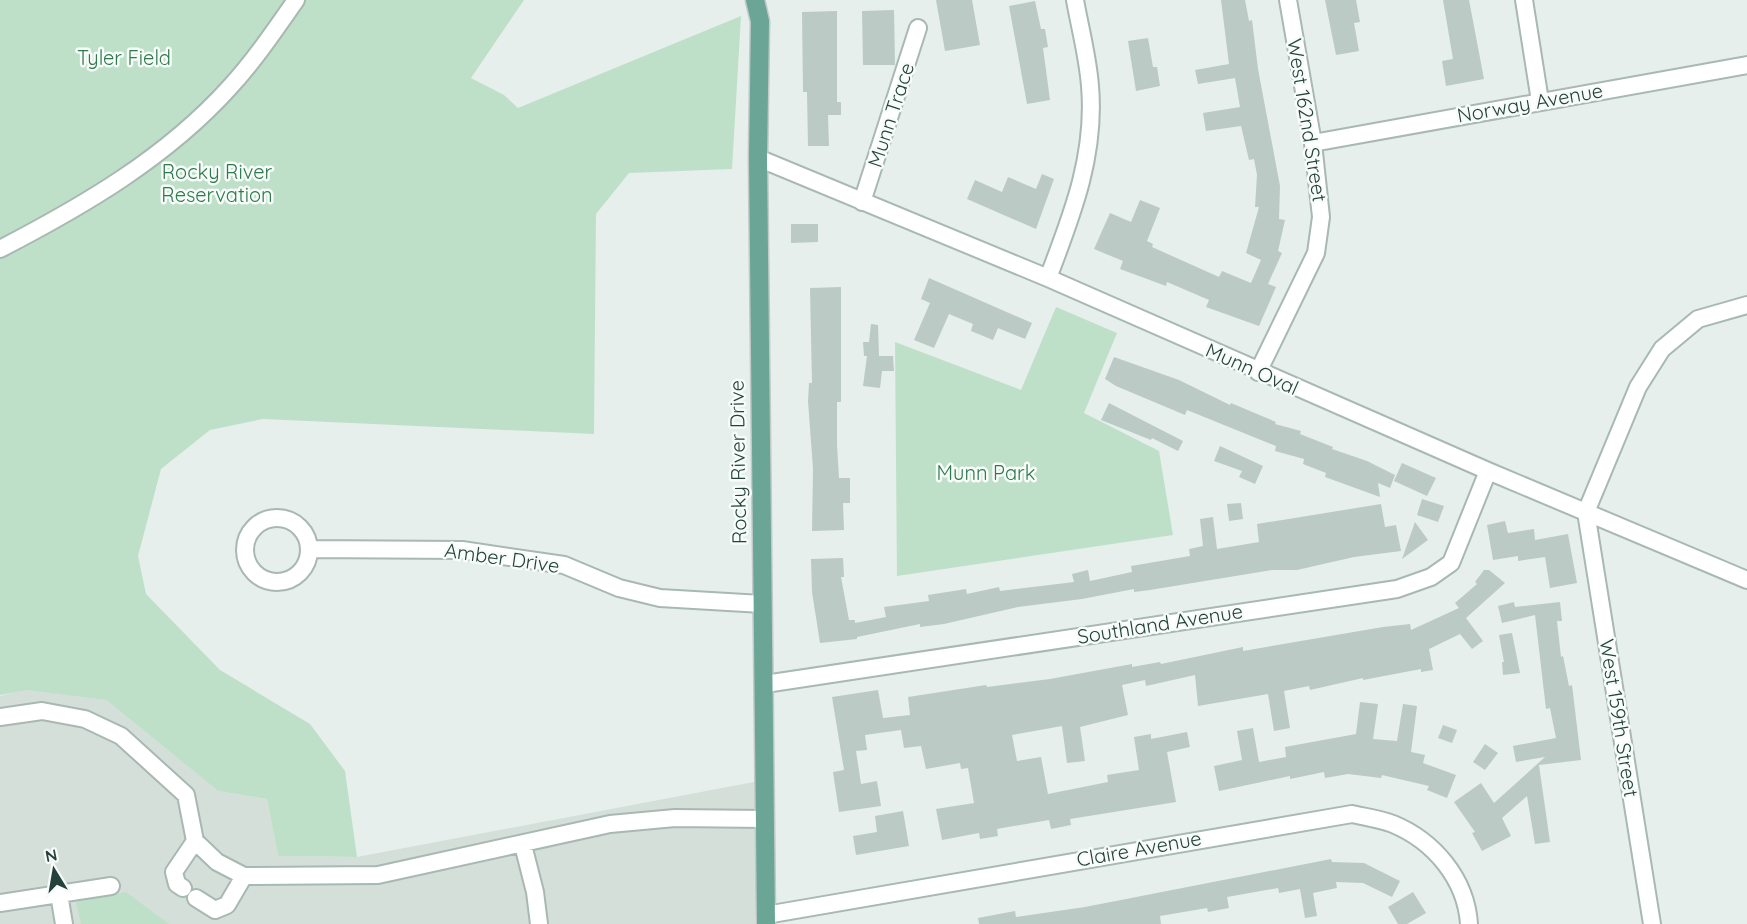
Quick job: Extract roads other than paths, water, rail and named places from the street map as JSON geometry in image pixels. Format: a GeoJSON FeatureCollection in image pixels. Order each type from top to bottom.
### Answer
{"type":"FeatureCollection","features":[{"type":"Feature","properties":{"kind":"main road","name":"Rocky River Drive"},"geometry":{"type":"LineString","coordinates":[[755,0],[760,21],[758,158],[766,919]]}},
{"type":"Feature","properties":{"kind":"street"},"geometry":{"type":"LineString","coordinates":[[0,249],[63,216],[133,172],[196,121],[230,87],[296,0]]}},
{"type":"Feature","properties":{"kind":"street"},"geometry":{"type":"LineString","coordinates":[[1048,278],[1078,199],[1088,150],[1090,86],[1075,0]]}},
{"type":"Feature","properties":{"kind":"street","name":"West 162nd Street"},"geometry":{"type":"LineString","coordinates":[[1258,372],[1316,253],[1321,217],[1313,142],[1288,0]]}},
{"type":"Feature","properties":{"kind":"street"},"geometry":{"type":"LineString","coordinates":[[1524,0],[1540,101]]}},
{"type":"Feature","properties":{"kind":"street","name":"Munn Trace"},"geometry":{"type":"LineString","coordinates":[[862,202],[918,27]]}},
{"type":"Feature","properties":{"kind":"street","name":"Norway Avenue"},"geometry":{"type":"LineString","coordinates":[[1313,142],[1747,65]]}},
{"type":"Feature","properties":{"kind":"street","name":"Munn Oval"},"geometry":{"type":"LineString","coordinates":[[758,158],[1048,278],[1258,372],[1747,580]]}},
{"type":"Feature","properties":{"kind":"street"},"geometry":{"type":"LineString","coordinates":[[1586,513],[1638,387],[1662,349],[1698,320],[1747,305]]}},
{"type":"Feature","properties":{"kind":"street","name":"Southland Avenue"},"geometry":{"type":"LineString","coordinates":[[765,684],[1397,589],[1431,577],[1451,563],[1488,471]]}},
{"type":"Feature","properties":{"kind":"street","name":"West 159th Street"},"geometry":{"type":"LineString","coordinates":[[1586,513],[1652,924]]}},
{"type":"Feature","properties":{"kind":"street","name":"Amber Drive"},"geometry":{"type":"LineString","coordinates":[[309,549],[462,550],[564,565],[620,588],[660,598],[762,604]]}},
{"type":"Feature","properties":{"kind":"street"},"geometry":{"type":"LineString","coordinates":[[0,717],[42,711],[85,719],[121,736],[186,795],[195,841],[217,862],[244,876],[378,875],[523,845],[610,824],[675,818],[765,819]]}},
{"type":"Feature","properties":{"kind":"street","name":"Claire Avenue"},"geometry":{"type":"LineString","coordinates":[[766,919],[1352,814],[1393,824],[1428,845],[1454,873],[1469,918]]}},
{"type":"Feature","properties":{"kind":"street"},"geometry":{"type":"LineString","coordinates":[[195,841],[174,872],[177,884],[189,893],[215,910],[227,905],[244,876]]}},
{"type":"Feature","properties":{"kind":"street"},"geometry":{"type":"LineString","coordinates":[[523,845],[535,892],[539,924]]}},
{"type":"Feature","properties":{"kind":"street"},"geometry":{"type":"LineString","coordinates":[[0,903],[111,886]]}},
{"type":"Feature","properties":{"kind":"street"},"geometry":{"type":"LineString","coordinates":[[59,894],[64,924]]}},
{"type":"Feature","properties":{"kind":"park label","name":"Tyler Field"},"geometry":{"type":"Point","coordinates":[124,58]}},
{"type":"Feature","properties":{"kind":"park label","name":"Rocky River Reservation"},"geometry":{"type":"Point","coordinates":[217,184]}},
{"type":"Feature","properties":{"kind":"park label","name":"Munn Park"},"geometry":{"type":"Point","coordinates":[986,473]}}]}
